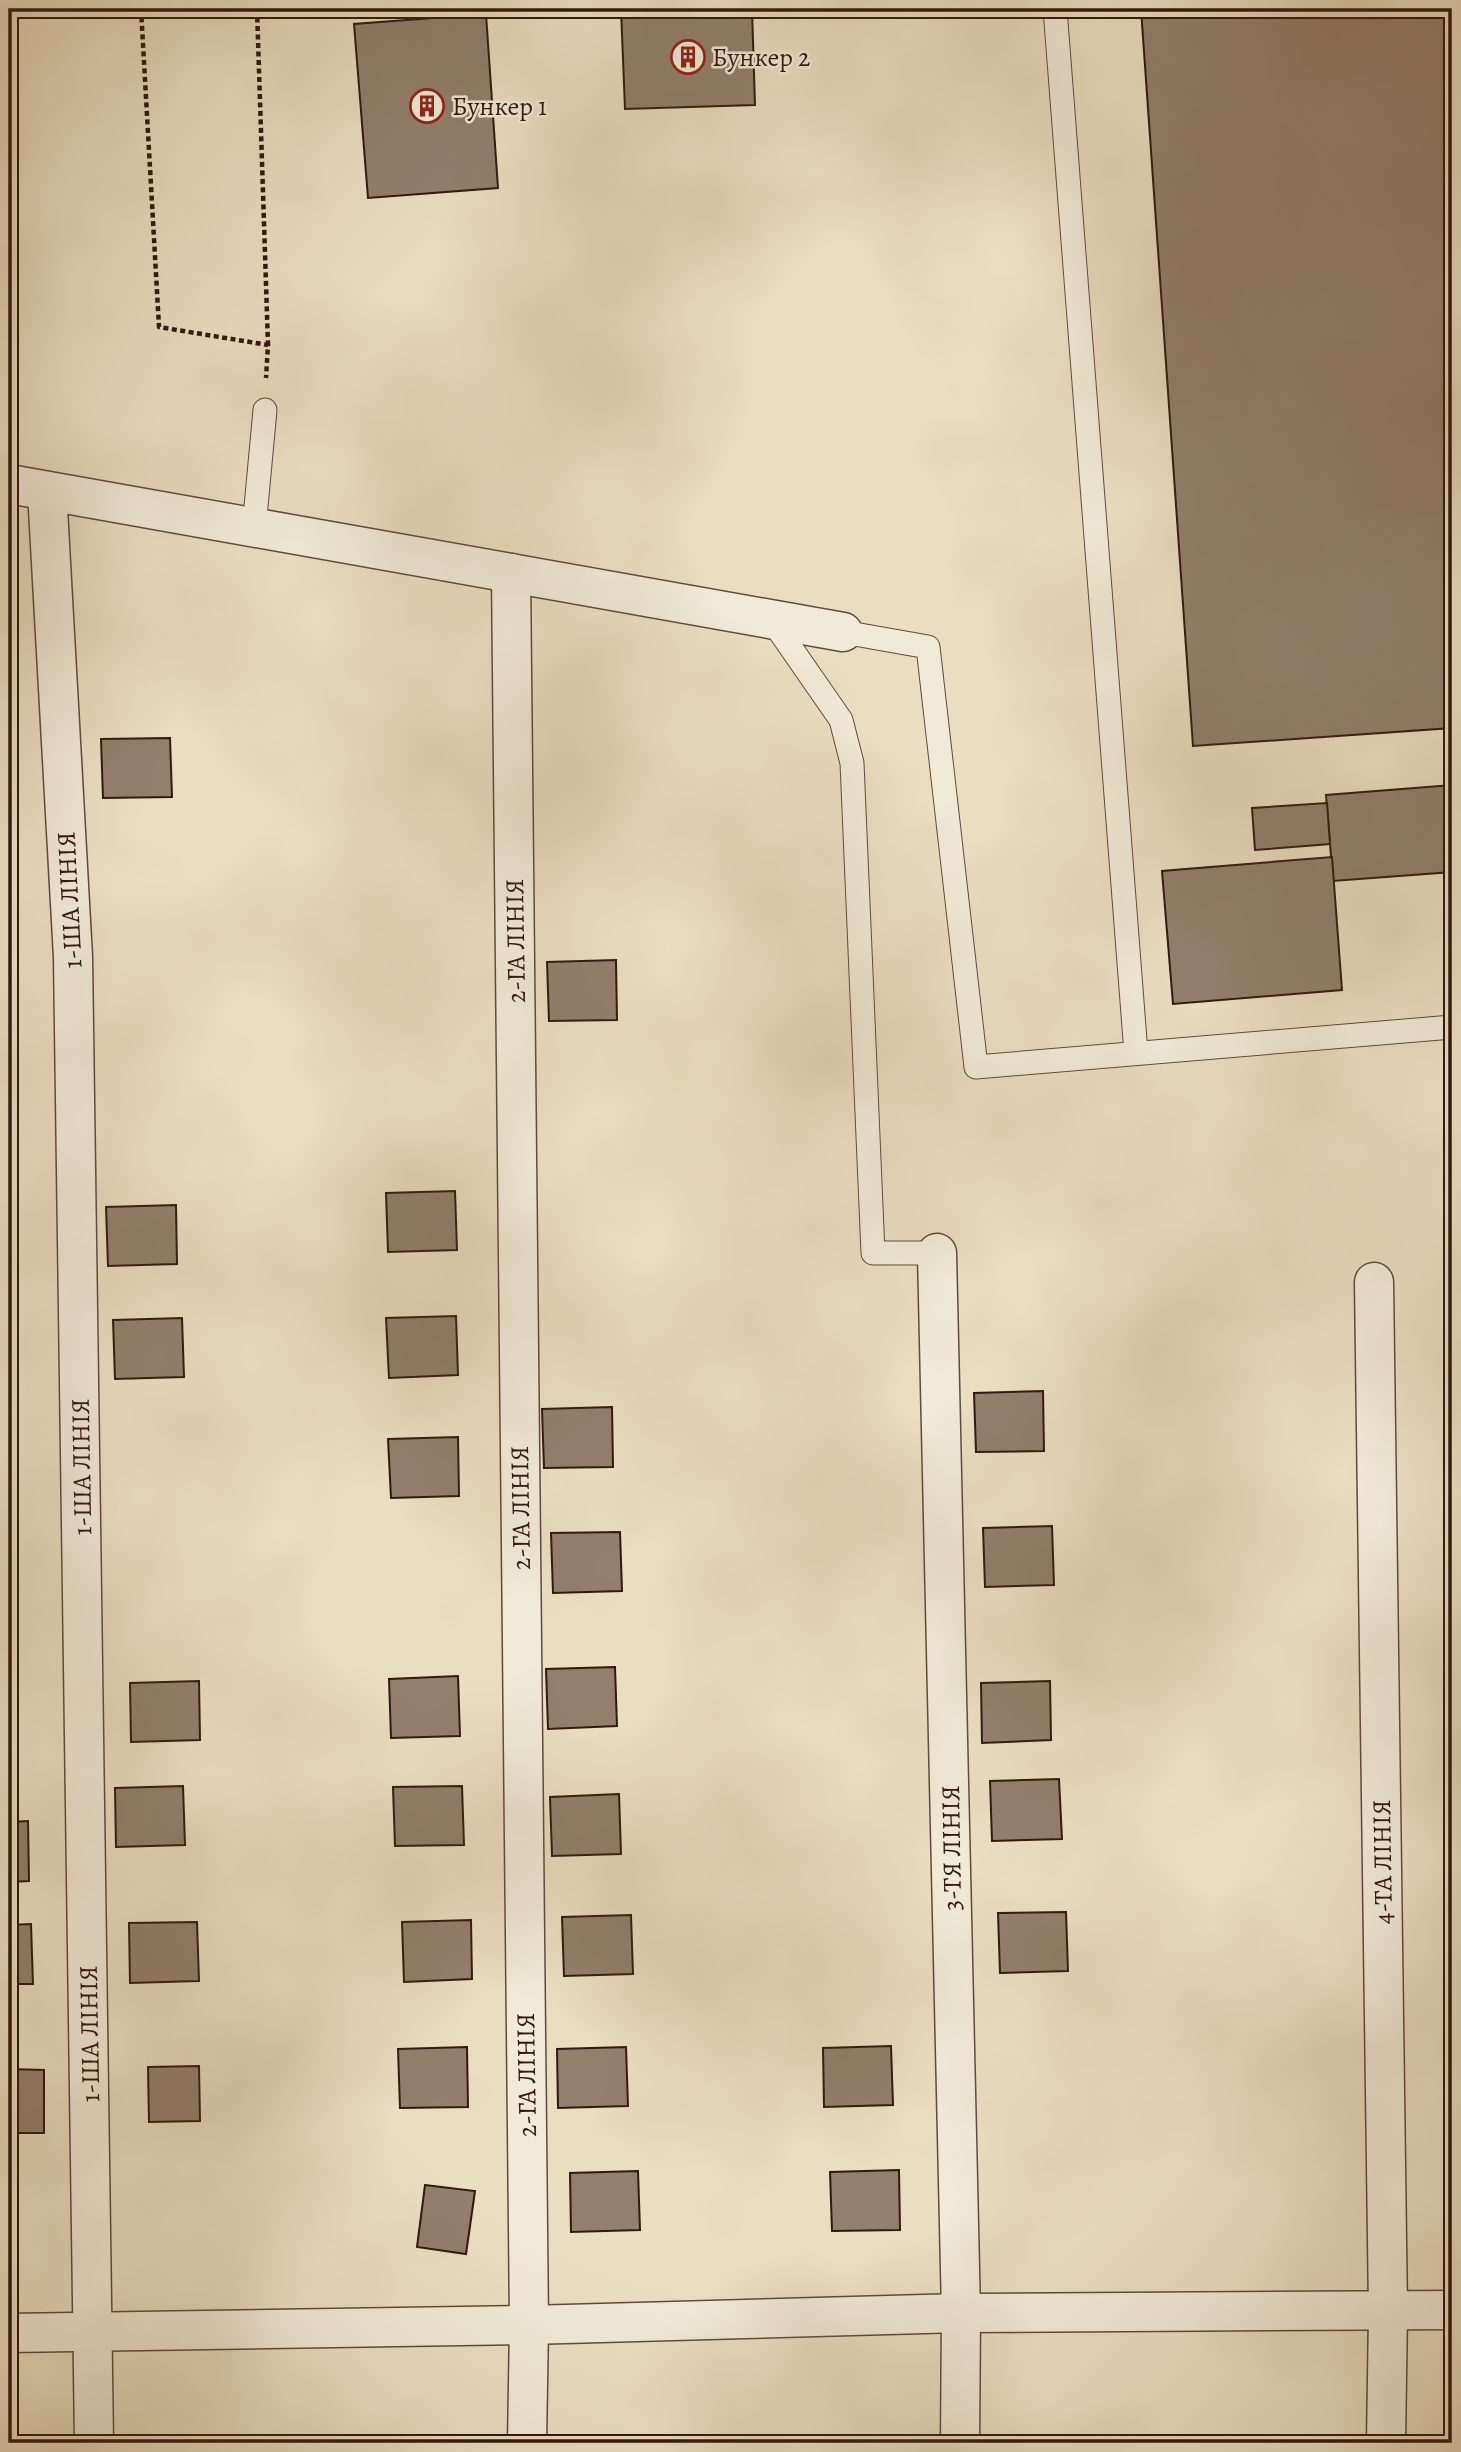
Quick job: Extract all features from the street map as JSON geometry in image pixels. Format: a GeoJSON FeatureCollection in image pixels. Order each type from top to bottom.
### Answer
{"type":"FeatureCollection","features":[{"type":"Feature","properties":{"kind":"street"},"geometry":{"type":"LineString","coordinates":[[9,484],[843,632]]}},
{"type":"Feature","properties":{"kind":"street","name":"1-ША ЛІНІЯ"},"geometry":{"type":"LineString","coordinates":[[47,491],[73,957],[94,2443]]}},
{"type":"Feature","properties":{"kind":"street","name":"2-ГА ЛІНІЯ"},"geometry":{"type":"LineString","coordinates":[[511,573],[529,2325],[527,2443]]}},
{"type":"Feature","properties":{"kind":"street","name":"3-ТЯ ЛІНІЯ"},"geometry":{"type":"LineString","coordinates":[[937,1253],[961,2313],[960,2443]]}},
{"type":"Feature","properties":{"kind":"street","name":"4-ТА ЛІНІЯ"},"geometry":{"type":"LineString","coordinates":[[1374,1282],[1388,2312],[1386,2443]]}},
{"type":"Feature","properties":{"kind":"street"},"geometry":{"type":"LineString","coordinates":[[9,2333],[529,2325],[961,2313],[1452,2310]]}},
{"type":"Feature","properties":{"kind":"lane"},"geometry":{"type":"LineString","coordinates":[[1055,9],[1136,1053]]}},
{"type":"Feature","properties":{"kind":"lane"},"geometry":{"type":"LineString","coordinates":[[254,528],[265,410]]}},
{"type":"Feature","properties":{"kind":"lane"},"geometry":{"type":"LineString","coordinates":[[771,619],[841,720],[852,763],[873,1253],[937,1253]]}},
{"type":"Feature","properties":{"kind":"lane"},"geometry":{"type":"LineString","coordinates":[[843,632],[928,647],[976,1067],[1452,1027]]}},
{"type":"Feature","properties":{"kind":"path"},"geometry":{"type":"LineString","coordinates":[[141,9],[159,327],[268,345]]}},
{"type":"Feature","properties":{"kind":"path"},"geometry":{"type":"LineString","coordinates":[[257,9],[268,345],[265,410]]}},
{"type":"Feature","properties":{"kind":"building","name":"Бункер 2"},"geometry":{"type":"Polygon","coordinates":[[[621,9],[752,9],[755,105],[625,109],[621,9]]]}},
{"type":"Feature","properties":{"kind":"building"},"geometry":{"type":"Polygon","coordinates":[[[1141,9],[1452,9],[1452,728],[1193,746],[1141,9]]]}},
{"type":"Feature","properties":{"kind":"building","name":"Бункер 1"},"geometry":{"type":"Polygon","coordinates":[[[486,14],[498,188],[368,198],[354,24],[486,14]]]}},
{"type":"Feature","properties":{"kind":"building"},"geometry":{"type":"Polygon","coordinates":[[[170,738],[172,797],[103,798],[101,739],[170,738]]]}},
{"type":"Feature","properties":{"kind":"building"},"geometry":{"type":"Polygon","coordinates":[[[1452,785],[1452,872],[1333,881],[1326,795],[1452,785]]]}},
{"type":"Feature","properties":{"kind":"building"},"geometry":{"type":"Polygon","coordinates":[[[1327,803],[1330,844],[1255,850],[1252,808],[1327,803]]]}},
{"type":"Feature","properties":{"kind":"building"},"geometry":{"type":"Polygon","coordinates":[[[1332,857],[1342,990],[1173,1004],[1162,871],[1332,857]]]}},
{"type":"Feature","properties":{"kind":"building"},"geometry":{"type":"Polygon","coordinates":[[[616,960],[617,1020],[549,1021],[547,962],[616,960]]]}},
{"type":"Feature","properties":{"kind":"building"},"geometry":{"type":"Polygon","coordinates":[[[455,1191],[457,1250],[388,1252],[386,1193],[455,1191]]]}},
{"type":"Feature","properties":{"kind":"building"},"geometry":{"type":"Polygon","coordinates":[[[176,1205],[177,1264],[108,1266],[106,1207],[176,1205]]]}},
{"type":"Feature","properties":{"kind":"building"},"geometry":{"type":"Polygon","coordinates":[[[456,1316],[458,1375],[389,1378],[386,1318],[456,1316]]]}},
{"type":"Feature","properties":{"kind":"building"},"geometry":{"type":"Polygon","coordinates":[[[182,1318],[184,1377],[115,1379],[113,1320],[182,1318]]]}},
{"type":"Feature","properties":{"kind":"building"},"geometry":{"type":"Polygon","coordinates":[[[1043,1391],[1044,1451],[976,1452],[974,1393],[1043,1391]]]}},
{"type":"Feature","properties":{"kind":"building"},"geometry":{"type":"Polygon","coordinates":[[[612,1407],[613,1467],[544,1468],[542,1409],[612,1407]]]}},
{"type":"Feature","properties":{"kind":"building"},"geometry":{"type":"Polygon","coordinates":[[[458,1437],[459,1496],[391,1498],[388,1439],[458,1437]]]}},
{"type":"Feature","properties":{"kind":"building"},"geometry":{"type":"Polygon","coordinates":[[[1052,1526],[1054,1585],[985,1587],[983,1528],[1052,1526]]]}},
{"type":"Feature","properties":{"kind":"building"},"geometry":{"type":"Polygon","coordinates":[[[620,1532],[622,1591],[553,1593],[551,1533],[620,1532]]]}},
{"type":"Feature","properties":{"kind":"building"},"geometry":{"type":"Polygon","coordinates":[[[615,1667],[617,1726],[548,1729],[546,1669],[615,1667]]]}},
{"type":"Feature","properties":{"kind":"building"},"geometry":{"type":"Polygon","coordinates":[[[458,1676],[460,1736],[391,1738],[389,1679],[458,1676]]]}},
{"type":"Feature","properties":{"kind":"building"},"geometry":{"type":"Polygon","coordinates":[[[199,1681],[200,1740],[131,1742],[130,1683],[199,1681]]]}},
{"type":"Feature","properties":{"kind":"building"},"geometry":{"type":"Polygon","coordinates":[[[1050,1681],[1051,1740],[982,1743],[981,1683],[1050,1681]]]}},
{"type":"Feature","properties":{"kind":"building"},"geometry":{"type":"Polygon","coordinates":[[[1059,1779],[1062,1839],[992,1841],[990,1781],[1059,1779]]]}},
{"type":"Feature","properties":{"kind":"building"},"geometry":{"type":"Polygon","coordinates":[[[183,1786],[185,1845],[116,1847],[115,1788],[183,1786]]]}},
{"type":"Feature","properties":{"kind":"building"},"geometry":{"type":"Polygon","coordinates":[[[462,1786],[464,1845],[395,1846],[393,1787],[462,1786]]]}},
{"type":"Feature","properties":{"kind":"building"},"geometry":{"type":"Polygon","coordinates":[[[619,1794],[621,1854],[552,1856],[550,1797],[619,1794]]]}},
{"type":"Feature","properties":{"kind":"building"},"geometry":{"type":"Polygon","coordinates":[[[28,1821],[29,1881],[9,1882],[9,1822],[28,1821]]]}},
{"type":"Feature","properties":{"kind":"building"},"geometry":{"type":"Polygon","coordinates":[[[1066,1912],[1068,1971],[1000,1973],[998,1913],[1066,1912]]]}},
{"type":"Feature","properties":{"kind":"building"},"geometry":{"type":"Polygon","coordinates":[[[631,1915],[633,1974],[564,1976],[562,1917],[631,1915]]]}},
{"type":"Feature","properties":{"kind":"building"},"geometry":{"type":"Polygon","coordinates":[[[471,1920],[472,1979],[404,1982],[402,1922],[471,1920]]]}},
{"type":"Feature","properties":{"kind":"building"},"geometry":{"type":"Polygon","coordinates":[[[197,1922],[199,1981],[130,1983],[129,1923],[197,1922]]]}},
{"type":"Feature","properties":{"kind":"building"},"geometry":{"type":"Polygon","coordinates":[[[31,1924],[33,1984],[9,1984],[9,1925],[31,1924]]]}},
{"type":"Feature","properties":{"kind":"building"},"geometry":{"type":"Polygon","coordinates":[[[891,2046],[893,2105],[824,2107],[823,2048],[891,2046]]]}},
{"type":"Feature","properties":{"kind":"building"},"geometry":{"type":"Polygon","coordinates":[[[467,2047],[468,2107],[400,2108],[398,2049],[467,2047]]]}},
{"type":"Feature","properties":{"kind":"building"},"geometry":{"type":"Polygon","coordinates":[[[626,2047],[628,2106],[558,2108],[557,2049],[626,2047]]]}},
{"type":"Feature","properties":{"kind":"building"},"geometry":{"type":"Polygon","coordinates":[[[199,2066],[200,2121],[149,2122],[148,2067],[199,2066]]]}},
{"type":"Feature","properties":{"kind":"building"},"geometry":{"type":"Polygon","coordinates":[[[9,2069],[44,2070],[44,2133],[9,2133],[9,2069]]]}},
{"type":"Feature","properties":{"kind":"building"},"geometry":{"type":"Polygon","coordinates":[[[899,2170],[900,2230],[832,2231],[830,2172],[899,2170]]]}},
{"type":"Feature","properties":{"kind":"building"},"geometry":{"type":"Polygon","coordinates":[[[638,2171],[640,2230],[571,2232],[570,2173],[638,2171]]]}},
{"type":"Feature","properties":{"kind":"building"},"geometry":{"type":"Polygon","coordinates":[[[425,2185],[475,2191],[466,2254],[417,2247],[425,2185]]]}},
{"type":"Feature","properties":{"kind":"place","name":"Бункер 2"},"geometry":{"type":"Point","coordinates":[688,57]}},
{"type":"Feature","properties":{"kind":"place","name":"Бункер 1"},"geometry":{"type":"Point","coordinates":[427,106]}}]}
